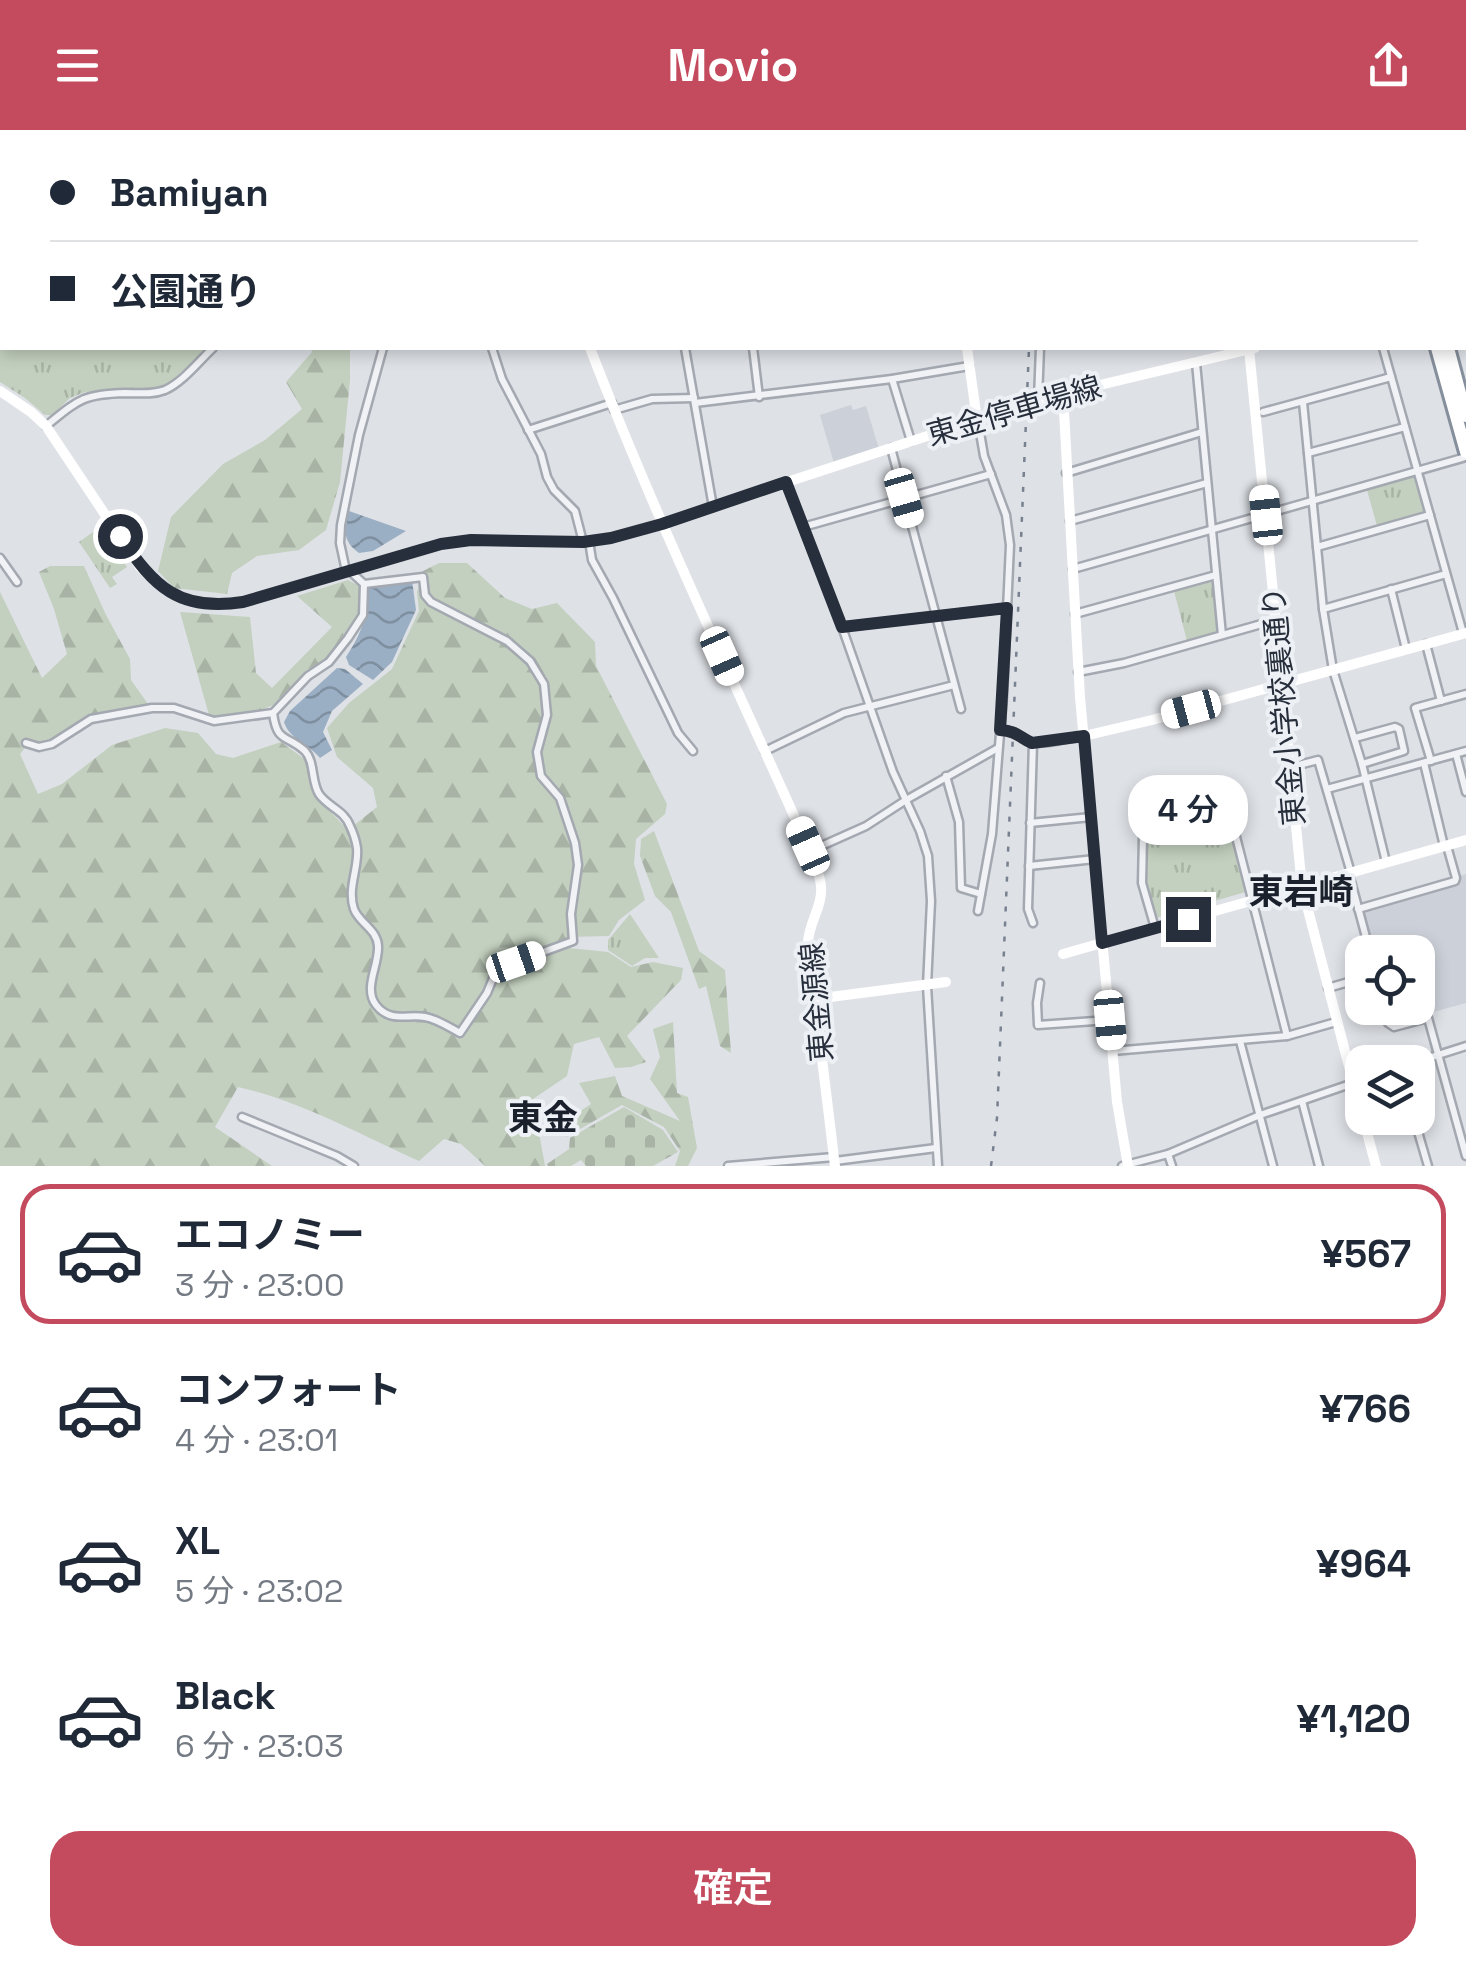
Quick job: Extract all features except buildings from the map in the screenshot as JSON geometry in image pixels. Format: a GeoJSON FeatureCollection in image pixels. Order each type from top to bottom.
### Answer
{"type":"FeatureCollection","features":[{"type":"Feature","properties":{"kind":"highway"},"geometry":{"type":"LineString","coordinates":[[1438,350],[1466,454]]}},
{"type":"Feature","properties":{"kind":"highway"},"geometry":{"type":"LineString","coordinates":[[1449,350],[1462,386],[1466,416]]}},
{"type":"Feature","properties":{"kind":"street"},"geometry":{"type":"LineString","coordinates":[[46,426],[86,397],[168,388],[211,350]]}},
{"type":"Feature","properties":{"kind":"street"},"geometry":{"type":"LineString","coordinates":[[272,713],[275,728],[310,758],[313,782],[322,798],[340,810],[349,823],[357,848],[351,892],[354,912],[372,930],[378,946],[370,996],[378,1009],[394,1018],[428,1017],[460,1033],[494,976],[516,962],[573,940],[570,914],[578,865],[575,844],[560,798],[542,776],[537,752],[547,714],[544,684],[530,661],[506,642],[431,602],[424,595],[423,577],[364,584],[347,570],[340,543],[341,525],[381,350]]}},
{"type":"Feature","properties":{"kind":"street"},"geometry":{"type":"LineString","coordinates":[[493,350],[502,378],[541,454],[547,477],[575,512],[592,560],[626,622],[678,734],[693,752]]}},
{"type":"Feature","properties":{"kind":"street","name":"東金源線"},"geometry":{"type":"LineString","coordinates":[[591,350],[662,524],[810,852],[822,889],[808,938],[835,1161]]}},
{"type":"Feature","properties":{"kind":"street"},"geometry":{"type":"LineString","coordinates":[[685,350],[713,506]]}},
{"type":"Feature","properties":{"kind":"street"},"geometry":{"type":"LineString","coordinates":[[752,350],[758,396]]}},
{"type":"Feature","properties":{"kind":"street"},"geometry":{"type":"LineString","coordinates":[[966,350],[984,456],[1009,530],[992,834],[978,910]]}},
{"type":"Feature","properties":{"kind":"street"},"geometry":{"type":"LineString","coordinates":[[1038,400],[1040,350]]}},
{"type":"Feature","properties":{"kind":"street","name":"東金停車場線"},"geometry":{"type":"LineString","coordinates":[[0,390],[46,426],[140,566],[154,580],[176,596],[219,605],[441,544],[611,538],[1038,400],[1243,350]]}},
{"type":"Feature","properties":{"kind":"street","name":"東金小学校裏通り"},"geometry":{"type":"LineString","coordinates":[[1251,350],[1302,887],[1345,1047]]}},
{"type":"Feature","properties":{"kind":"street"},"geometry":{"type":"LineString","coordinates":[[1000,730],[1018,732],[1033,743],[1084,736],[1464,634],[1383,350]]}},
{"type":"Feature","properties":{"kind":"street"},"geometry":{"type":"LineString","coordinates":[[1196,362],[1222,635]]}},
{"type":"Feature","properties":{"kind":"street"},"geometry":{"type":"LineString","coordinates":[[528,430],[652,399],[758,396],[969,366]]}},
{"type":"Feature","properties":{"kind":"street"},"geometry":{"type":"LineString","coordinates":[[1263,412],[1391,377]]}},
{"type":"Feature","properties":{"kind":"street"},"geometry":{"type":"LineString","coordinates":[[892,379],[911,441]]}},
{"type":"Feature","properties":{"kind":"street"},"geometry":{"type":"LineString","coordinates":[[1062,394],[1078,672],[1126,1166],[1168,1154],[1260,1115],[1345,1086]]}},
{"type":"Feature","properties":{"kind":"street"},"geometry":{"type":"LineString","coordinates":[[1303,402],[1323,609],[1333,670],[1355,738],[1386,863]]}},
{"type":"Feature","properties":{"kind":"street"},"geometry":{"type":"LineString","coordinates":[[1308,453],[1406,427]]}},
{"type":"Feature","properties":{"kind":"street"},"geometry":{"type":"LineString","coordinates":[[1066,473],[1202,432]]}},
{"type":"Feature","properties":{"kind":"street"},"geometry":{"type":"LineString","coordinates":[[891,447],[961,709]]}},
{"type":"Feature","properties":{"kind":"street"},"geometry":{"type":"LineString","coordinates":[[1072,569],[1466,454]]}},
{"type":"Feature","properties":{"kind":"street"},"geometry":{"type":"LineString","coordinates":[[803,527],[991,474]]}},
{"type":"Feature","properties":{"kind":"street"},"geometry":{"type":"LineString","coordinates":[[786,482],[928,856],[928,986],[938,1166]]}},
{"type":"Feature","properties":{"kind":"street"},"geometry":{"type":"LineString","coordinates":[[1070,521],[1207,483]]}},
{"type":"Feature","properties":{"kind":"street"},"geometry":{"type":"LineString","coordinates":[[1317,547],[1430,514]]}},
{"type":"Feature","properties":{"kind":"street"},"geometry":{"type":"LineString","coordinates":[[0,558],[17,582]]}},
{"type":"Feature","properties":{"kind":"street"},"geometry":{"type":"LineString","coordinates":[[1323,609],[1446,574]]}},
{"type":"Feature","properties":{"kind":"street"},"geometry":{"type":"LineString","coordinates":[[1075,614],[1216,575]]}},
{"type":"Feature","properties":{"kind":"street"},"geometry":{"type":"LineString","coordinates":[[26,744],[52,744],[91,720],[152,708],[174,708],[214,720],[272,713],[308,676],[329,662],[348,638],[364,615],[364,584]]}},
{"type":"Feature","properties":{"kind":"street"},"geometry":{"type":"LineString","coordinates":[[1391,589],[1406,650]]}},
{"type":"Feature","properties":{"kind":"street"},"geometry":{"type":"LineString","coordinates":[[842,627],[1007,608]]}},
{"type":"Feature","properties":{"kind":"street"},"geometry":{"type":"LineString","coordinates":[[1078,672],[1124,663],[1265,622]]}},
{"type":"Feature","properties":{"kind":"street"},"geometry":{"type":"LineString","coordinates":[[1426,644],[1441,701]]}},
{"type":"Feature","properties":{"kind":"street"},"geometry":{"type":"LineString","coordinates":[[765,751],[844,713],[954,685]]}},
{"type":"Feature","properties":{"kind":"street"},"geometry":{"type":"LineString","coordinates":[[1358,909],[1455,881],[1415,708],[1466,694]]}},
{"type":"Feature","properties":{"kind":"street"},"geometry":{"type":"LineString","coordinates":[[1355,738],[1399,728],[1404,752],[1362,764]]}},
{"type":"Feature","properties":{"kind":"street"},"geometry":{"type":"LineString","coordinates":[[1033,743],[1028,909],[1034,923]]}},
{"type":"Feature","properties":{"kind":"street"},"geometry":{"type":"LineString","coordinates":[[810,852],[866,826],[999,747]]}},
{"type":"Feature","properties":{"kind":"street"},"geometry":{"type":"LineString","coordinates":[[1327,789],[1466,751]]}},
{"type":"Feature","properties":{"kind":"street"},"geometry":{"type":"LineString","coordinates":[[1456,754],[1466,792]]}},
{"type":"Feature","properties":{"kind":"street"},"geometry":{"type":"LineString","coordinates":[[1289,767],[1318,760],[1365,935]]}},
{"type":"Feature","properties":{"kind":"street"},"geometry":{"type":"LineString","coordinates":[[946,776],[959,822],[961,888],[981,894]]}},
{"type":"Feature","properties":{"kind":"street"},"geometry":{"type":"LineString","coordinates":[[1030,823],[1091,817]]}},
{"type":"Feature","properties":{"kind":"street"},"geometry":{"type":"LineString","coordinates":[[1156,928],[1142,883],[1143,836],[1234,829],[1288,1036]]}},
{"type":"Feature","properties":{"kind":"street"},"geometry":{"type":"LineString","coordinates":[[1063,954],[1466,840]]}},
{"type":"Feature","properties":{"kind":"street"},"geometry":{"type":"LineString","coordinates":[[1029,866],[1094,859]]}},
{"type":"Feature","properties":{"kind":"street"},"geometry":{"type":"LineString","coordinates":[[815,1000],[946,982]]}},
{"type":"Feature","properties":{"kind":"street"},"geometry":{"type":"LineString","coordinates":[[1040,983],[1038,1025],[1110,1020]]}},
{"type":"Feature","properties":{"kind":"street"},"geometry":{"type":"LineString","coordinates":[[1328,988],[1345,983]]}},
{"type":"Feature","properties":{"kind":"street"},"geometry":{"type":"LineString","coordinates":[[1113,1050],[1288,1036],[1336,1022]]}},
{"type":"Feature","properties":{"kind":"street"},"geometry":{"type":"LineString","coordinates":[[1430,1025],[1466,1156]]}},
{"type":"Feature","properties":{"kind":"street"},"geometry":{"type":"LineString","coordinates":[[1240,1041],[1272,1166]]}},
{"type":"Feature","properties":{"kind":"street"},"geometry":{"type":"LineString","coordinates":[[1435,1056],[1466,1046]]}},
{"type":"Feature","properties":{"kind":"street"},"geometry":{"type":"LineString","coordinates":[[1302,1101],[1319,1166]]}},
{"type":"Feature","properties":{"kind":"street"},"geometry":{"type":"LineString","coordinates":[[242,1117],[354,1166]]}},
{"type":"Feature","properties":{"kind":"street","name":"東金小学校裏通り"},"geometry":{"type":"LineString","coordinates":[[1368,1135],[1376,1166]]}},
{"type":"Feature","properties":{"kind":"street"},"geometry":{"type":"LineString","coordinates":[[1419,1135],[1428,1166]]}},
{"type":"Feature","properties":{"kind":"street"},"geometry":{"type":"LineString","coordinates":[[728,1166],[835,1161],[936,1148]]}},
{"type":"Feature","properties":{"kind":"street"},"geometry":{"type":"LineString","coordinates":[[1168,1154],[1172,1166]]}},
{"type":"Feature","properties":{"kind":"shaded area"},"geometry":{"type":"Polygon","coordinates":[[[851,405],[853,410],[866,406],[879,449],[834,463],[820,415],[851,405]]]}},
{"type":"Feature","properties":{"kind":"shaded area"},"geometry":{"type":"Polygon","coordinates":[[[1466,874],[1466,1003],[1435,1011],[1435,935],[1368,935],[1362,911],[1455,885],[1466,874]]]}},
{"type":"Feature","properties":{"kind":"green space"},"geometry":{"type":"Polygon","coordinates":[[[0,350],[206,350],[167,385],[85,392],[70,398],[52,415],[45,415],[0,382],[0,350]]]}},
{"type":"Feature","properties":{"kind":"green space"},"geometry":{"type":"Polygon","coordinates":[[[350,350],[340,482],[326,530],[299,550],[257,556],[232,573],[227,594],[174,588],[158,571],[171,517],[223,464],[265,440],[302,409],[286,382],[312,352],[350,350]]]}},
{"type":"Feature","properties":{"kind":"green space"},"geometry":{"type":"Polygon","coordinates":[[[1416,476],[1424,512],[1377,526],[1367,490],[1416,476]]]}},
{"type":"Feature","properties":{"kind":"green space"},"geometry":{"type":"Polygon","coordinates":[[[100,527],[127,567],[112,577],[117,584],[110,588],[79,542],[100,527]]]}},
{"type":"Feature","properties":{"kind":"green space"},"geometry":{"type":"Polygon","coordinates":[[[439,563],[467,563],[505,598],[532,609],[557,603],[595,642],[596,666],[667,804],[665,814],[636,839],[634,864],[645,900],[619,920],[609,936],[569,937],[569,948],[608,952],[631,967],[653,962],[683,968],[681,980],[627,1036],[646,1062],[615,1068],[599,1037],[574,1044],[567,1076],[533,1099],[545,1166],[485,1166],[461,1144],[444,1139],[419,1161],[308,1110],[238,1087],[215,1127],[272,1166],[0,1166],[0,592],[42,678],[67,654],[39,572],[50,566],[84,566],[130,659],[131,680],[148,704],[86,718],[52,741],[29,743],[20,754],[38,794],[62,784],[112,745],[165,728],[198,733],[216,754],[233,758],[281,742],[306,760],[315,792],[348,830],[377,807],[373,788],[337,757],[327,728],[349,703],[392,669],[419,611],[417,592],[423,571],[439,563]]]}},
{"type":"Feature","properties":{"kind":"green space"},"geometry":{"type":"Polygon","coordinates":[[[348,580],[359,586],[359,613],[327,658],[307,670],[273,705],[238,720],[209,715],[180,612],[250,617],[256,673],[272,688],[332,627],[297,596],[348,580]]]}},
{"type":"Feature","properties":{"kind":"green space"},"geometry":{"type":"Polygon","coordinates":[[[1214,581],[1218,632],[1187,641],[1174,591],[1214,581]]]}},
{"type":"Feature","properties":{"kind":"green space"},"geometry":{"type":"Polygon","coordinates":[[[654,831],[699,951],[725,970],[731,1053],[720,1046],[706,986],[699,989],[671,912],[655,896],[640,856],[641,839],[654,831]]]}},
{"type":"Feature","properties":{"kind":"green space"},"geometry":{"type":"Polygon","coordinates":[[[1233,834],[1249,891],[1156,918],[1145,882],[1146,840],[1233,834]]]}},
{"type":"Feature","properties":{"kind":"green space"},"geometry":{"type":"Polygon","coordinates":[[[630,914],[659,958],[645,958],[632,966],[608,950],[608,940],[630,914]]]}},
{"type":"Feature","properties":{"kind":"green space"},"geometry":{"type":"Polygon","coordinates":[[[673,1022],[677,1093],[688,1097],[697,1148],[688,1166],[675,1166],[680,1151],[664,1127],[622,1105],[566,1137],[562,1123],[591,1104],[579,1083],[615,1076],[622,1096],[680,1121],[650,1079],[660,1057],[653,1029],[673,1022]]]}},
{"type":"Feature","properties":{"kind":"green space"},"geometry":{"type":"Polygon","coordinates":[[[624,1107],[663,1130],[678,1152],[653,1166],[586,1166],[581,1160],[571,1166],[548,1166],[569,1149],[570,1138],[624,1107]]]}},
{"type":"Feature","properties":{"kind":"water"},"geometry":{"type":"Polygon","coordinates":[[[349,511],[406,531],[373,551],[359,553],[346,534],[349,511]]]}},
{"type":"Feature","properties":{"kind":"water"},"geometry":{"type":"Polygon","coordinates":[[[412,580],[416,610],[392,662],[373,680],[349,665],[346,657],[363,624],[367,587],[412,580]]]}},
{"type":"Feature","properties":{"kind":"water"},"geometry":{"type":"Polygon","coordinates":[[[337,668],[345,669],[363,684],[332,711],[323,732],[332,750],[320,758],[290,733],[284,722],[290,711],[337,668]]]}},
{"type":"Feature","properties":{"kind":"railway"},"geometry":{"type":"LineString","coordinates":[[991,1166],[997,1118],[1029,350]]}},
{"type":"Feature","properties":{"kind":"district","name":"東岩崎"},"geometry":{"type":"Point","coordinates":[1301,892]}},
{"type":"Feature","properties":{"kind":"district","name":"東金"},"geometry":{"type":"Point","coordinates":[543,1118]}},
{"type":"Feature","properties":{"kind":"route"},"geometry":{"type":"LineString","coordinates":[[120,536],[140,566],[176,596],[219,605],[243,602],[441,544],[471,540],[583,542],[611,538],[786,482],[842,627],[1007,608],[1000,730],[1018,732],[1032,743],[1084,736],[1102,943],[1188,919]]}}]}
